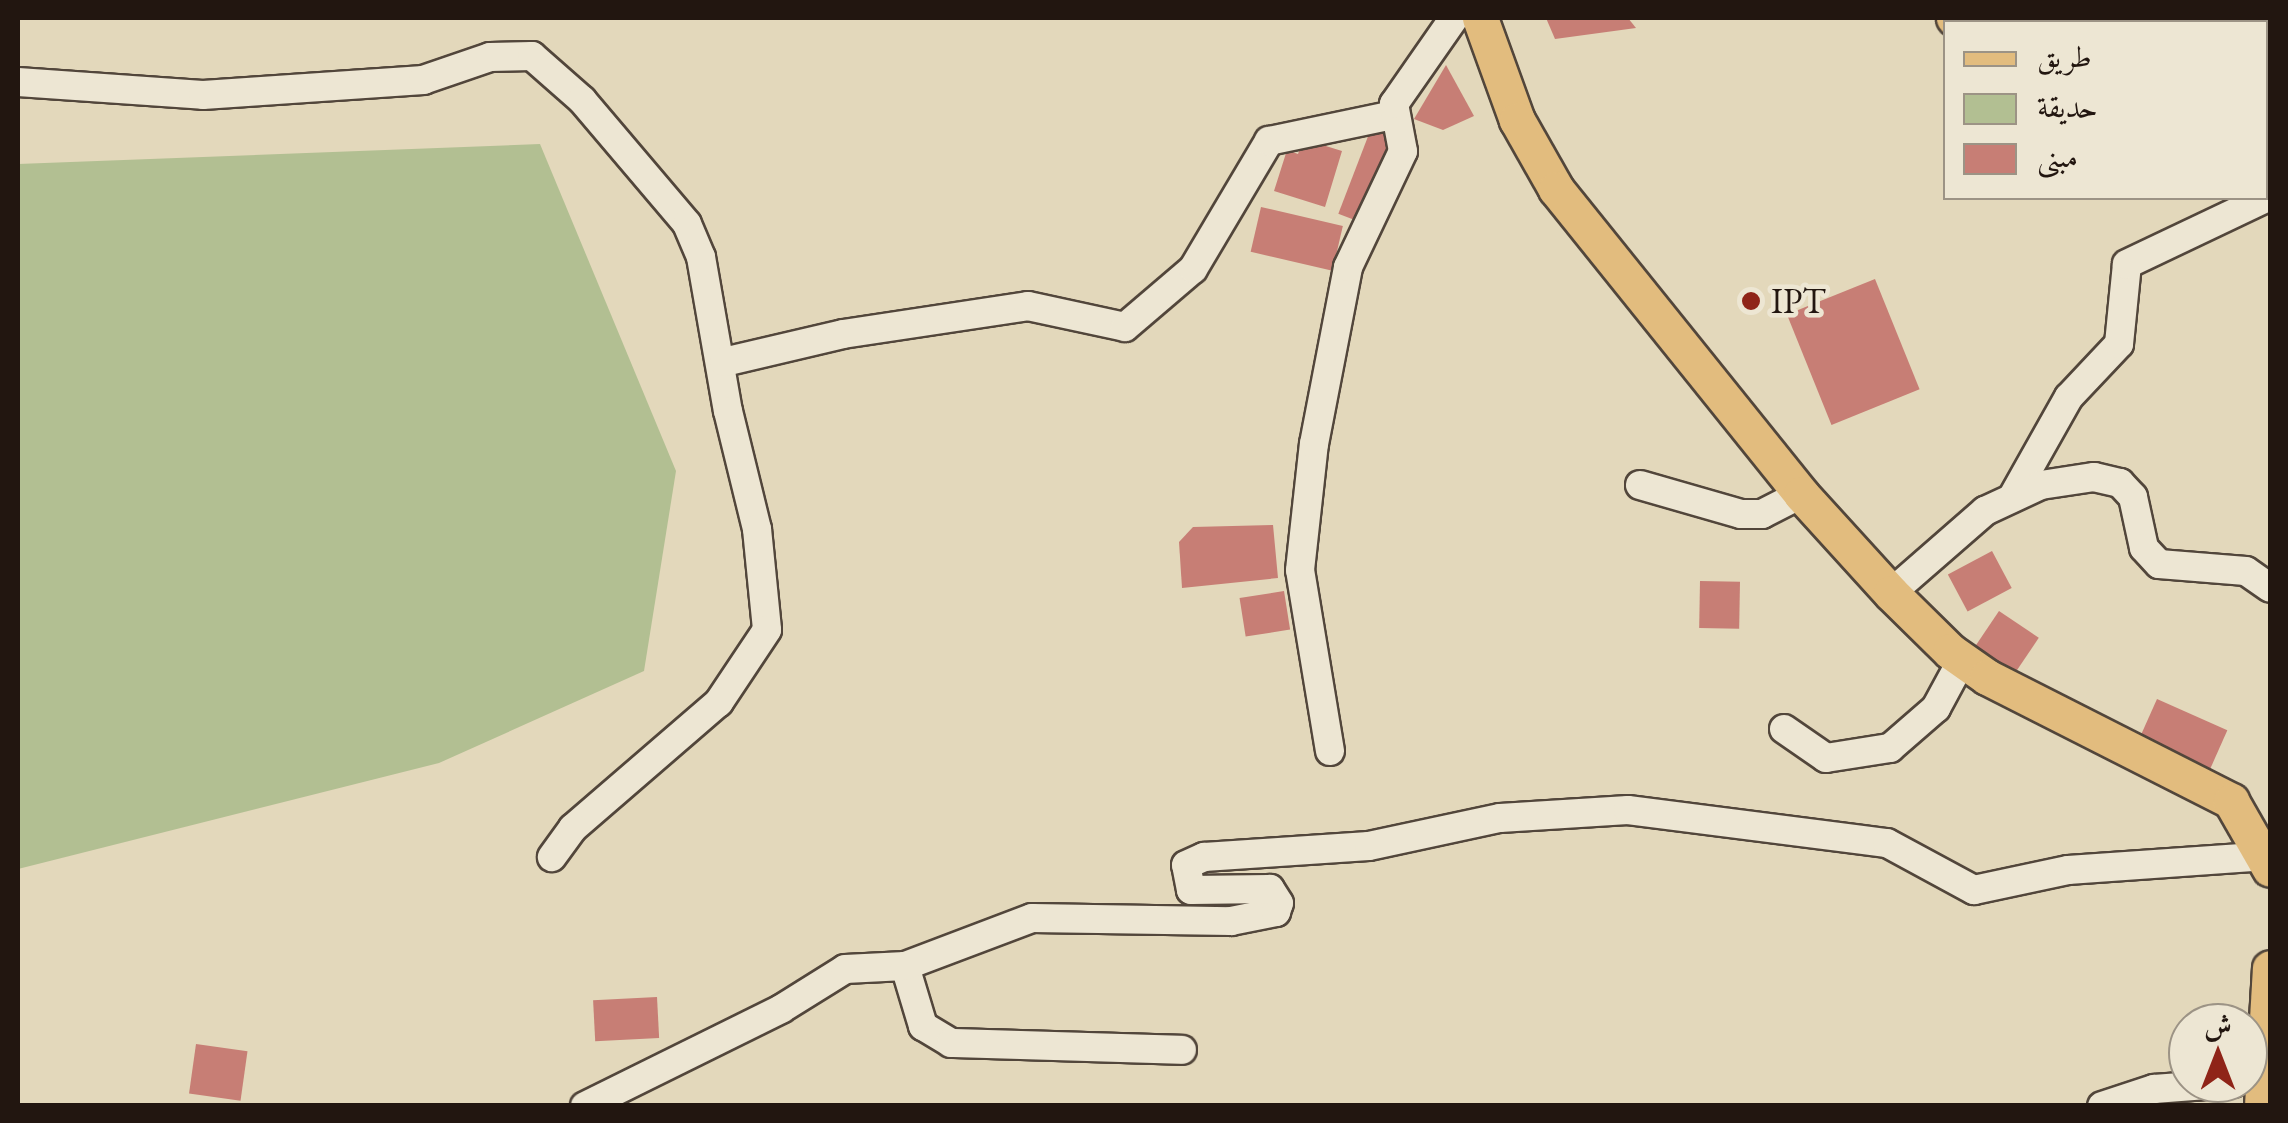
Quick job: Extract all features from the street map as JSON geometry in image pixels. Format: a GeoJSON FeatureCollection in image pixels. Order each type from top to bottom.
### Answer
{"type":"FeatureCollection","features":[{"type":"Feature","properties":{"kind":"main road"},"geometry":{"type":"LineString","coordinates":[[1480,18],[1490,34],[1517,120],[1556,188],[1802,494],[1891,593],[1962,660],[2032,702],[2220,794],[2245,817],[2269,862]]}},
{"type":"Feature","properties":{"kind":"main road"},"geometry":{"type":"LineString","coordinates":[[2264,1003],[2270,968]]}},
{"type":"Feature","properties":{"kind":"street"},"geometry":{"type":"LineString","coordinates":[[1330,751],[1302,602],[1301,549],[1344,280],[1403,151],[1393,115],[1404,83],[1454,18]]}},
{"type":"Feature","properties":{"kind":"street"},"geometry":{"type":"LineString","coordinates":[[18,82],[203,95],[423,80],[490,57],[532,56],[582,100],[688,224],[697,240],[724,362],[725,397],[760,546],[766,630],[719,702],[573,828],[552,858]]}},
{"type":"Feature","properties":{"kind":"street"},"geometry":{"type":"LineString","coordinates":[[724,362],[843,334],[1028,306],[1125,327],[1193,269],[1270,141],[1393,115]]}},
{"type":"Feature","properties":{"kind":"street"},"geometry":{"type":"LineString","coordinates":[[2012,498],[2070,397],[2119,344],[2127,264],[2262,200]]}},
{"type":"Feature","properties":{"kind":"street"},"geometry":{"type":"LineString","coordinates":[[1891,593],[1964,526],[2012,498],[2062,480],[2108,478],[2132,497],[2144,548],[2159,564],[2246,572],[2270,588]]}},
{"type":"Feature","properties":{"kind":"street"},"geometry":{"type":"LineString","coordinates":[[1640,485],[1742,514],[1762,514],[1802,494]]}},
{"type":"Feature","properties":{"kind":"street"},"geometry":{"type":"LineString","coordinates":[[1784,730],[1826,758],[1890,748],[1936,708],[1962,660]]}},
{"type":"Feature","properties":{"kind":"street"},"geometry":{"type":"LineString","coordinates":[[585,1106],[781,1009],[826,975],[905,966],[1032,918],[1263,917],[1280,904],[1270,889],[1191,890],[1186,865],[1204,857],[1368,846],[1500,818],[1642,811],[1905,848],[1942,877],[1974,890],[2068,870],[2269,862]]}},
{"type":"Feature","properties":{"kind":"street"},"geometry":{"type":"LineString","coordinates":[[905,966],[923,1026],[951,1043],[1182,1050]]}},
{"type":"Feature","properties":{"kind":"street"},"geometry":{"type":"LineString","coordinates":[[2102,1106],[2142,1091],[2168,1090]]}},
{"type":"Feature","properties":{"kind":"green space"},"geometry":{"type":"Polygon","coordinates":[[[540,144],[676,471],[644,671],[439,763],[18,869],[18,164],[540,144]]]}},
{"type":"Feature","properties":{"kind":"building"},"geometry":{"type":"Polygon","coordinates":[[[1546,18],[1628,18],[1636,28],[1555,39],[1546,18]]]}},
{"type":"Feature","properties":{"kind":"building"},"geometry":{"type":"Polygon","coordinates":[[[1446,65],[1474,116],[1443,130],[1414,119],[1446,65]]]}},
{"type":"Feature","properties":{"kind":"building"},"geometry":{"type":"Polygon","coordinates":[[[1372,126],[1398,136],[1364,224],[1338,214],[1372,126]]]}},
{"type":"Feature","properties":{"kind":"building"},"geometry":{"type":"Polygon","coordinates":[[[1303,139],[1342,151],[1325,207],[1274,191],[1287,150],[1298,154],[1303,139]]]}},
{"type":"Feature","properties":{"kind":"building"},"geometry":{"type":"Polygon","coordinates":[[[1261,207],[1343,226],[1332,271],[1251,252],[1261,207]]]}},
{"type":"Feature","properties":{"kind":"building"},"geometry":{"type":"Polygon","coordinates":[[[1875,279],[1920,389],[1831,425],[1787,315],[1875,279]]]}},
{"type":"Feature","properties":{"kind":"building"},"geometry":{"type":"Polygon","coordinates":[[[1273,525],[1278,578],[1182,588],[1179,542],[1193,527],[1273,525]]]}},
{"type":"Feature","properties":{"kind":"building"},"geometry":{"type":"Polygon","coordinates":[[[1992,551],[2012,588],[1968,612],[1948,574],[1992,551]]]}},
{"type":"Feature","properties":{"kind":"building"},"geometry":{"type":"Polygon","coordinates":[[[1700,581],[1740,582],[1739,629],[1699,628],[1700,581]]]}},
{"type":"Feature","properties":{"kind":"building"},"geometry":{"type":"Polygon","coordinates":[[[1284,591],[1290,630],[1246,637],[1240,598],[1284,591]]]}},
{"type":"Feature","properties":{"kind":"building"},"geometry":{"type":"Polygon","coordinates":[[[1999,611],[2039,638],[2014,674],[1974,647],[1999,611]]]}},
{"type":"Feature","properties":{"kind":"building"},"geometry":{"type":"Polygon","coordinates":[[[2157,699],[2227,730],[2209,771],[2139,740],[2157,699]]]}},
{"type":"Feature","properties":{"kind":"building"},"geometry":{"type":"Polygon","coordinates":[[[657,997],[659,1038],[595,1041],[593,1000],[657,997]]]}},
{"type":"Feature","properties":{"kind":"building"},"geometry":{"type":"Polygon","coordinates":[[[196,1044],[247,1051],[241,1101],[189,1094],[196,1044]]]}},
{"type":"Feature","properties":{"kind":"place","name":"IPT"},"geometry":{"type":"Point","coordinates":[1751,301]}}]}
